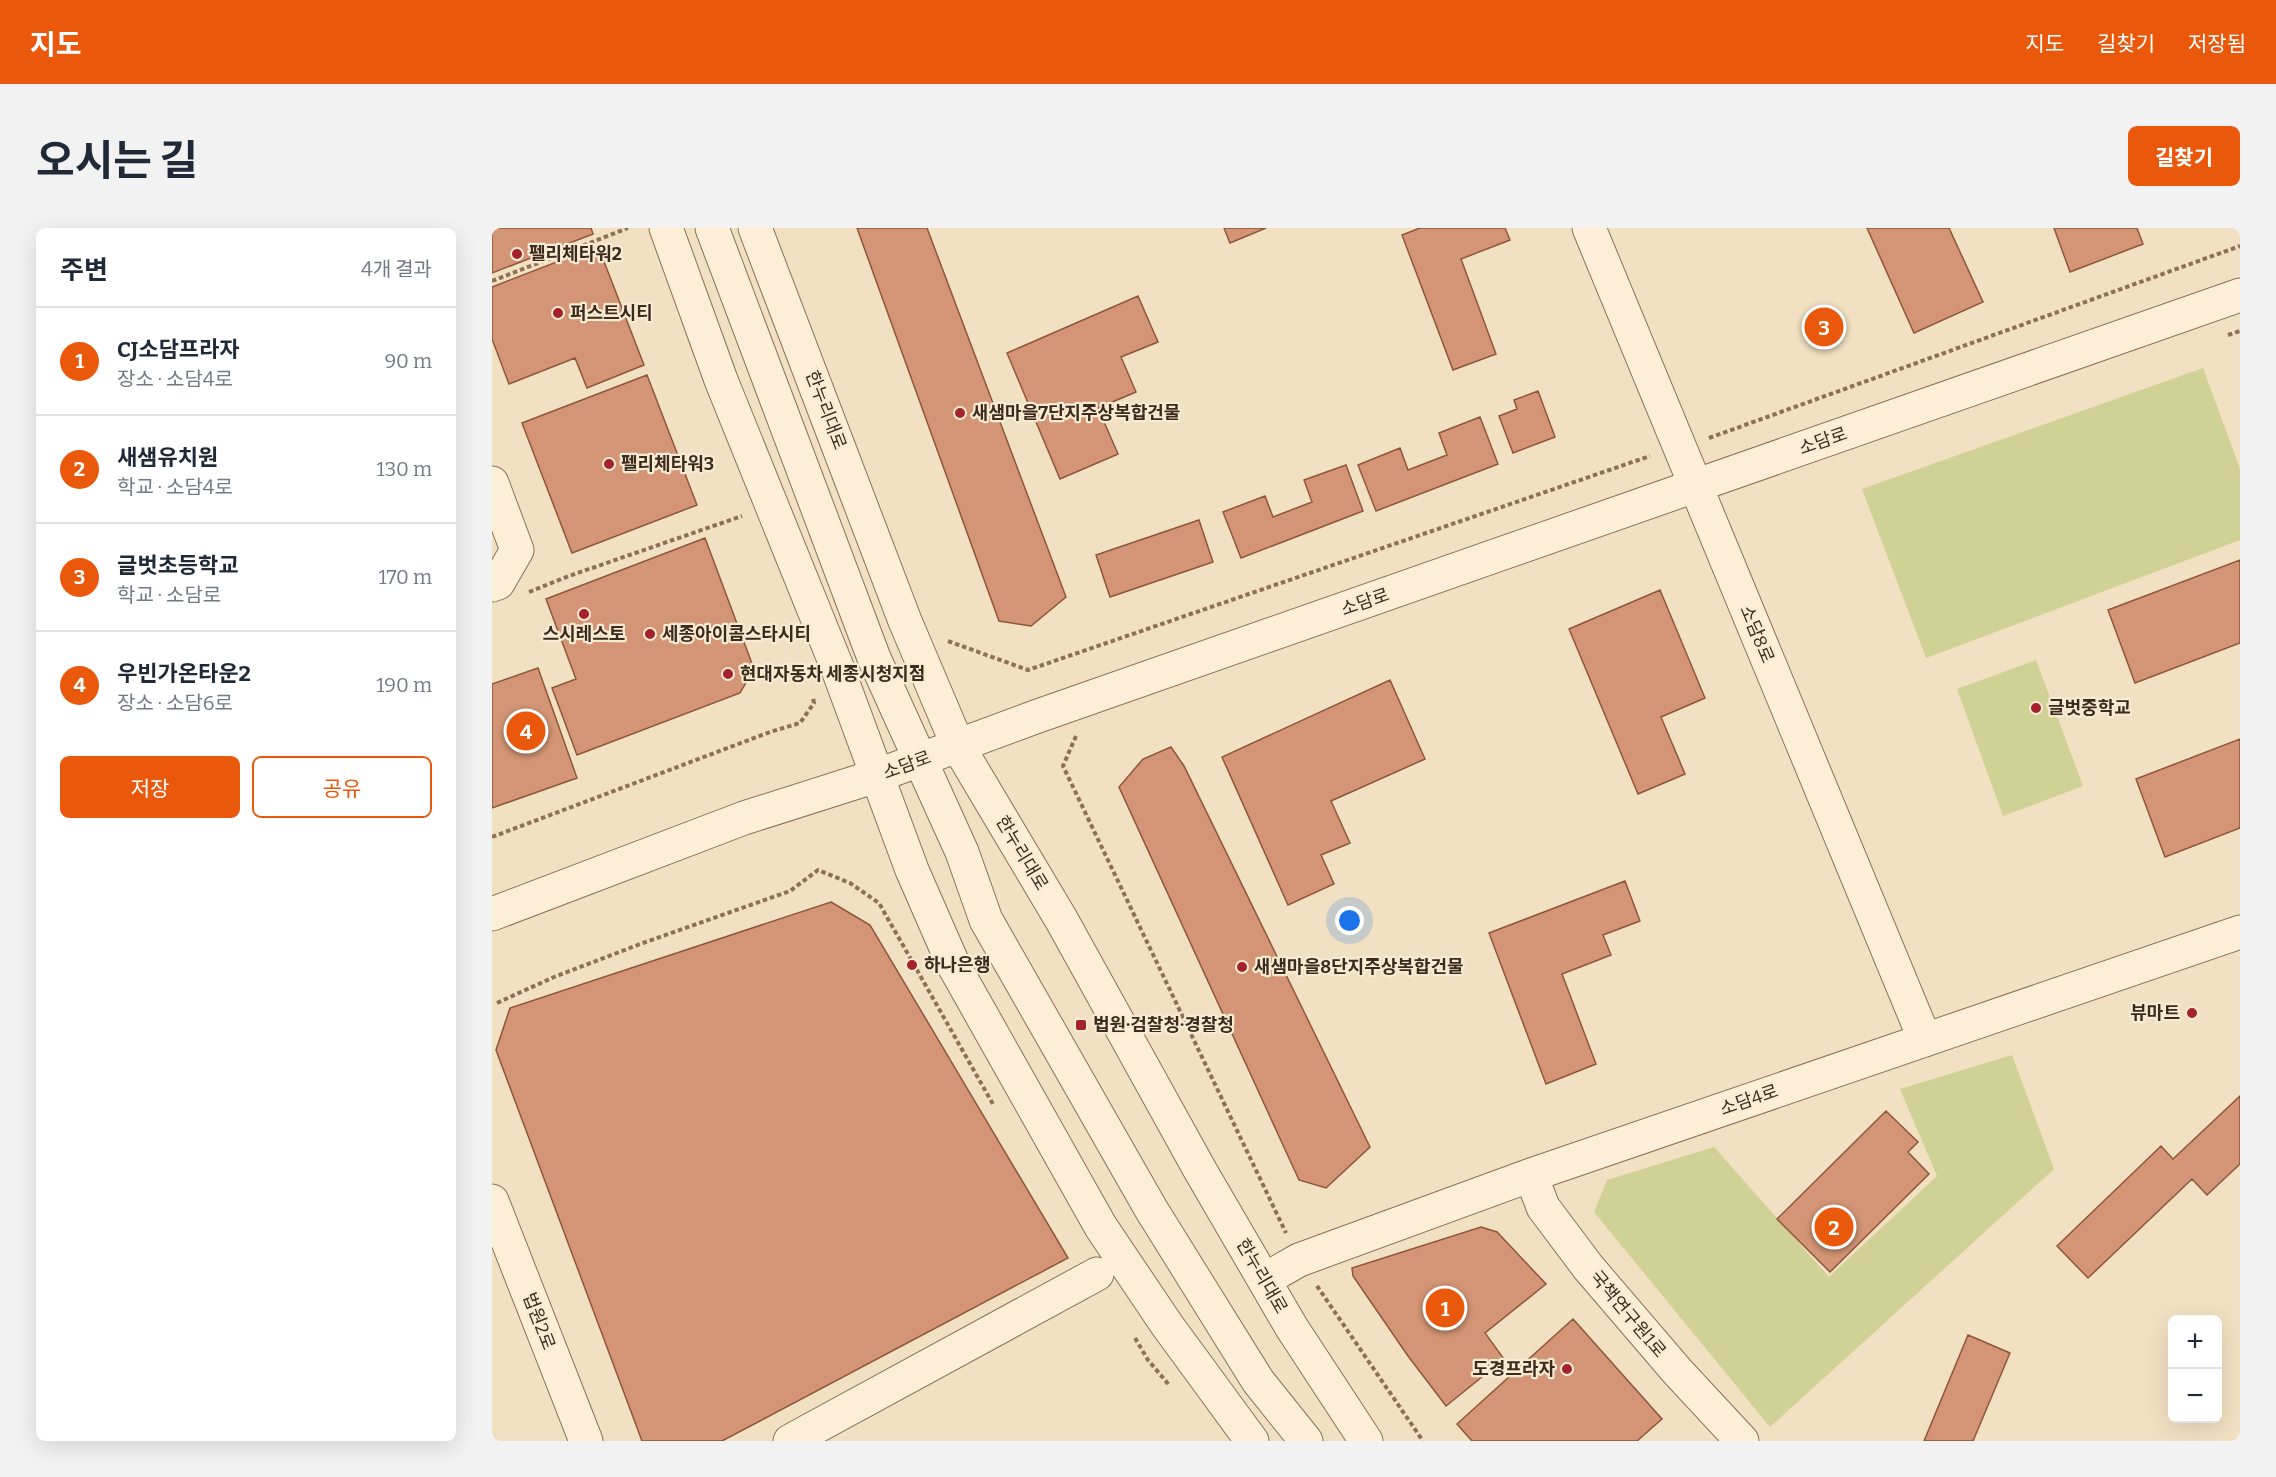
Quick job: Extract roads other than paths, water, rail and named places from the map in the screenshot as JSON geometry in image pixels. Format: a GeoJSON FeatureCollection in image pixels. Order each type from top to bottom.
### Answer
{"type":"FeatureCollection","features":[{"type":"Feature","properties":{"kind":"street"},"geometry":{"type":"LineString","coordinates":[[666,228],[721,380],[837,668],[912,870],[954,966],[1095,1216],[1167,1324],[1252,1441]]}},
{"type":"Feature","properties":{"kind":"street"},"geometry":{"type":"LineString","coordinates":[[712,228],[874,658],[963,852],[986,920],[1151,1209],[1258,1381],[1306,1441]]}},
{"type":"Feature","properties":{"kind":"street","name":"한누리대로"},"geometry":{"type":"LineString","coordinates":[[755,228],[908,628],[958,746],[1061,919],[1200,1170],[1292,1328],[1366,1441]]}},
{"type":"Feature","properties":{"kind":"street","name":"소담8로"},"geometry":{"type":"LineString","coordinates":[[1589,228],[1925,1040]]}},
{"type":"Feature","properties":{"kind":"street","name":"소담로"},"geometry":{"type":"LineString","coordinates":[[492,914],[744,818],[876,776],[2240,295]]}},
{"type":"Feature","properties":{"kind":"street"},"geometry":{"type":"LineString","coordinates":[[492,483],[517,550],[498,583],[492,585]]}},
{"type":"Feature","properties":{"kind":"street","name":"소담4로"},"geometry":{"type":"LineString","coordinates":[[1264,1280],[1299,1260],[1531,1175],[2240,932]]}},
{"type":"Feature","properties":{"kind":"street","name":"국책연구원1로"},"geometry":{"type":"LineString","coordinates":[[1531,1175],[1543,1207],[1588,1267],[1677,1371],[1742,1441]]}},
{"type":"Feature","properties":{"kind":"street","name":"법원2로"},"geometry":{"type":"LineString","coordinates":[[492,1201],[503,1258],[586,1441]]}},
{"type":"Feature","properties":{"kind":"street"},"geometry":{"type":"LineString","coordinates":[[790,1441],[1097,1274]]}},
{"type":"Feature","properties":{"kind":"place","name":"펠리체타워2"},"geometry":{"type":"Point","coordinates":[517,254]}},
{"type":"Feature","properties":{"kind":"place","name":"퍼스트시티"},"geometry":{"type":"Point","coordinates":[558,313]}},
{"type":"Feature","properties":{"kind":"place","name":"글벗초등학교"},"geometry":{"type":"Point","coordinates":[1824,327]}},
{"type":"Feature","properties":{"kind":"place","name":"새샘마을7단지주상복합건물"},"geometry":{"type":"Point","coordinates":[960,413]}},
{"type":"Feature","properties":{"kind":"place","name":"펠리체타워3"},"geometry":{"type":"Point","coordinates":[609,464]}},
{"type":"Feature","properties":{"kind":"place","name":"스시레스토"},"geometry":{"type":"Point","coordinates":[584,614]}},
{"type":"Feature","properties":{"kind":"place","name":"세종아이콤스타시티"},"geometry":{"type":"Point","coordinates":[650,634]}},
{"type":"Feature","properties":{"kind":"place","name":"현대자동차 세종시청지점"},"geometry":{"type":"Point","coordinates":[728,674]}},
{"type":"Feature","properties":{"kind":"place","name":"글벗중학교"},"geometry":{"type":"Point","coordinates":[2036,708]}},
{"type":"Feature","properties":{"kind":"place","name":"우빈가온타운2"},"geometry":{"type":"Point","coordinates":[526,731]}},
{"type":"Feature","properties":{"kind":"place","name":"하나은행"},"geometry":{"type":"Point","coordinates":[912,965]}},
{"type":"Feature","properties":{"kind":"place","name":"새샘마을8단지주상복합건물"},"geometry":{"type":"Point","coordinates":[1242,967]}},
{"type":"Feature","properties":{"kind":"place","name":"뷰마트"},"geometry":{"type":"Point","coordinates":[2192,1013]}},
{"type":"Feature","properties":{"kind":"place","name":"법원·검찰청·경찰청"},"geometry":{"type":"Point","coordinates":[1081,1025]}},
{"type":"Feature","properties":{"kind":"place","name":"새샘유치원"},"geometry":{"type":"Point","coordinates":[1834,1227]}},
{"type":"Feature","properties":{"kind":"place","name":"CJ소담프라자"},"geometry":{"type":"Point","coordinates":[1445,1308]}},
{"type":"Feature","properties":{"kind":"place","name":"도경프라자"},"geometry":{"type":"Point","coordinates":[1567,1369]}}]}
